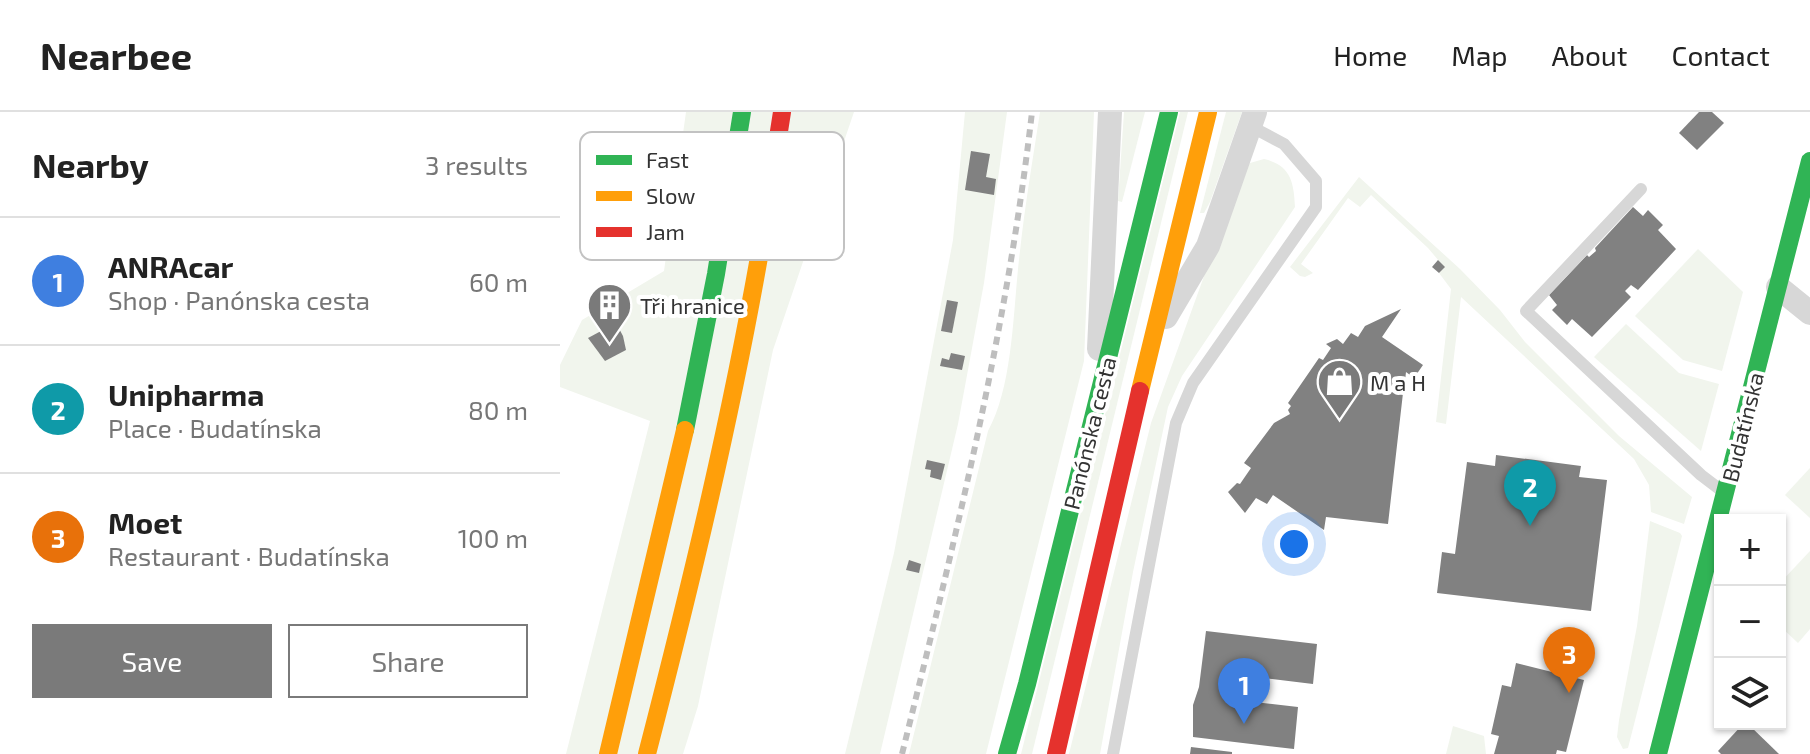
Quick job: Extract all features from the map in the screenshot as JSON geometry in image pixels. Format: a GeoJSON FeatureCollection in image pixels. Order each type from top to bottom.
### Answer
{"type":"FeatureCollection","features":[{"type":"Feature","properties":{"kind":"main road"},"geometry":{"type":"LineString","coordinates":[[739,132],[742,112]]}},
{"type":"Feature","properties":{"kind":"main road"},"geometry":{"type":"LineString","coordinates":[[779,132],[782,112]]}},
{"type":"Feature","properties":{"kind":"main road","name":"Panónska cesta"},"geometry":{"type":"LineString","coordinates":[[1007,754],[1169,112]]}},
{"type":"Feature","properties":{"kind":"main road","name":"Panónska cesta"},"geometry":{"type":"LineString","coordinates":[[1056,754],[1208,112]]}},
{"type":"Feature","properties":{"kind":"main road","name":"Budatínska"},"geometry":{"type":"LineString","coordinates":[[1658,754],[1810,161]]}},
{"type":"Feature","properties":{"kind":"main road"},"geometry":{"type":"LineString","coordinates":[[608,754],[650,591],[698,379],[718,260]]}},
{"type":"Feature","properties":{"kind":"main road"},"geometry":{"type":"LineString","coordinates":[[647,754],[686,606],[734,387],[757,260]]}},
{"type":"Feature","properties":{"kind":"street"},"geometry":{"type":"LineString","coordinates":[[1097,402],[1110,112]]}},
{"type":"Feature","properties":{"kind":"street","name":"Panónska cesta"},"geometry":{"type":"LineString","coordinates":[[1151,343],[1208,246],[1253,119]]}},
{"type":"Feature","properties":{"kind":"street"},"geometry":{"type":"LineString","coordinates":[[1778,287],[1810,313]]}},
{"type":"Feature","properties":{"kind":"lane"},"geometry":{"type":"LineString","coordinates":[[1113,754],[1176,423],[1193,383],[1316,207],[1316,181],[1284,144],[1253,119]]}},
{"type":"Feature","properties":{"kind":"lane"},"geometry":{"type":"LineString","coordinates":[[1641,189],[1526,311],[1701,475],[1725,493]]}},
{"type":"Feature","properties":{"kind":"shaded area"},"geometry":{"type":"Polygon","coordinates":[[[686,112],[854,112],[844,141],[844,132],[683,132],[686,112]]]}},
{"type":"Feature","properties":{"kind":"shaded area"},"geometry":{"type":"Polygon","coordinates":[[[965,112],[1007,112],[984,283],[958,424],[880,754],[845,754],[894,553],[953,240],[965,112]]]}},
{"type":"Feature","properties":{"kind":"shaded area"},"geometry":{"type":"Polygon","coordinates":[[[1040,112],[1094,112],[1084,361],[986,754],[909,754],[988,431],[997,412],[1008,368],[1022,234],[1040,112]]]}},
{"type":"Feature","properties":{"kind":"shaded area"},"geometry":{"type":"Polygon","coordinates":[[[1124,112],[1145,112],[1122,202],[1118,201],[1124,112]]]}},
{"type":"Feature","properties":{"kind":"shaded area"},"geometry":{"type":"Polygon","coordinates":[[[1180,112],[1188,112],[1032,754],[1021,754],[1180,112]]]}},
{"type":"Feature","properties":{"kind":"shaded area"},"geometry":{"type":"Polygon","coordinates":[[[1226,112],[1242,112],[1210,202],[1204,213],[1200,213],[1226,112]]]}},
{"type":"Feature","properties":{"kind":"shaded area"},"geometry":{"type":"Polygon","coordinates":[[[1264,159],[1280,165],[1289,176],[1295,207],[1182,376],[1168,407],[1133,572],[1100,754],[1069,754],[1151,423],[1242,171],[1250,163],[1264,159]]]}},
{"type":"Feature","properties":{"kind":"shaded area"},"geometry":{"type":"Polygon","coordinates":[[[1359,177],[1460,269],[1500,310],[1525,342],[1619,436],[1692,497],[1684,524],[1651,512],[1649,485],[1634,459],[1461,297],[1446,424],[1436,422],[1451,289],[1439,273],[1444,267],[1428,248],[1371,195],[1360,207],[1348,198],[1301,264],[1313,273],[1300,276],[1290,267],[1359,177]]]}},
{"type":"Feature","properties":{"kind":"shaded area"},"geometry":{"type":"Polygon","coordinates":[[[1698,249],[1743,292],[1722,371],[1683,360],[1635,316],[1698,249]]]}},
{"type":"Feature","properties":{"kind":"shaded area"},"geometry":{"type":"Polygon","coordinates":[[[666,260],[804,260],[773,350],[698,706],[683,754],[566,754],[650,421],[560,387],[560,365],[582,320],[664,271],[666,260]]]}},
{"type":"Feature","properties":{"kind":"shaded area"},"geometry":{"type":"Polygon","coordinates":[[[1626,324],[1679,373],[1719,384],[1701,451],[1594,357],[1626,324]]]}},
{"type":"Feature","properties":{"kind":"shaded area"},"geometry":{"type":"Polygon","coordinates":[[[1810,468],[1810,518],[1785,495],[1810,468]]]}},
{"type":"Feature","properties":{"kind":"shaded area"},"geometry":{"type":"Polygon","coordinates":[[[1650,521],[1682,536],[1628,748],[1623,749],[1617,737],[1619,720],[1637,626],[1650,521]]]}},
{"type":"Feature","properties":{"kind":"shaded area"},"geometry":{"type":"Polygon","coordinates":[[[1810,551],[1810,629],[1798,643],[1786,632],[1786,577],[1810,551]]]}},
{"type":"Feature","properties":{"kind":"shaded area"},"geometry":{"type":"Polygon","coordinates":[[[1453,726],[1484,736],[1486,754],[1446,754],[1453,726]]]}},
{"type":"Feature","properties":{"kind":"building"},"geometry":{"type":"Polygon","coordinates":[[[1699,112],[1712,112],[1724,123],[1697,150],[1679,133],[1699,112]]]}},
{"type":"Feature","properties":{"kind":"building"},"geometry":{"type":"Polygon","coordinates":[[[971,151],[990,154],[986,177],[996,179],[994,195],[965,190],[971,151]]]}},
{"type":"Feature","properties":{"kind":"building"},"geometry":{"type":"Polygon","coordinates":[[[1633,207],[1643,216],[1648,210],[1663,225],[1658,230],[1676,249],[1638,290],[1631,285],[1625,291],[1631,297],[1592,337],[1572,319],[1567,325],[1552,310],[1557,305],[1549,295],[1587,255],[1589,257],[1596,251],[1595,248],[1633,207]]]}},
{"type":"Feature","properties":{"kind":"building"},"geometry":{"type":"Polygon","coordinates":[[[1438,260],[1445,267],[1439,273],[1432,267],[1438,260]]]}},
{"type":"Feature","properties":{"kind":"building"},"geometry":{"type":"Polygon","coordinates":[[[947,300],[958,302],[952,333],[941,331],[947,300]]]}},
{"type":"Feature","properties":{"kind":"building","name":"M a H"},"geometry":{"type":"Polygon","coordinates":[[[1401,309],[1382,337],[1423,365],[1414,378],[1406,372],[1405,381],[1400,380],[1399,387],[1391,386],[1390,392],[1403,393],[1388,524],[1326,517],[1324,530],[1273,495],[1267,504],[1256,498],[1245,513],[1228,492],[1237,483],[1240,484],[1251,468],[1244,463],[1274,423],[1290,414],[1288,410],[1291,406],[1288,403],[1319,358],[1323,360],[1331,348],[1326,344],[1337,339],[1343,344],[1351,333],[1358,337],[1365,326],[1401,309]]]}},
{"type":"Feature","properties":{"kind":"building","name":"Tři hranice"},"geometry":{"type":"Polygon","coordinates":[[[616,323],[626,350],[605,361],[588,338],[616,323]]]}},
{"type":"Feature","properties":{"kind":"building"},"geometry":{"type":"Polygon","coordinates":[[[951,353],[965,356],[962,370],[940,366],[942,358],[949,360],[951,353]]]}},
{"type":"Feature","properties":{"kind":"building"},"geometry":{"type":"Polygon","coordinates":[[[1496,455],[1581,466],[1579,477],[1607,480],[1591,611],[1437,593],[1442,552],[1455,554],[1467,462],[1495,466],[1496,455]]]}},
{"type":"Feature","properties":{"kind":"building"},"geometry":{"type":"Polygon","coordinates":[[[927,460],[945,464],[941,480],[930,477],[931,470],[925,469],[927,460]]]}},
{"type":"Feature","properties":{"kind":"building"},"geometry":{"type":"Polygon","coordinates":[[[909,560],[921,564],[919,573],[906,570],[909,560]]]}},
{"type":"Feature","properties":{"kind":"building"},"geometry":{"type":"Polygon","coordinates":[[[1206,631],[1317,644],[1313,684],[1246,676],[1245,701],[1298,707],[1294,749],[1193,737],[1193,705],[1199,687],[1206,631]]]}},
{"type":"Feature","properties":{"kind":"building"},"geometry":{"type":"Polygon","coordinates":[[[1516,663],[1584,680],[1566,752],[1494,754],[1499,736],[1491,734],[1502,685],[1511,687],[1516,663]]]}},
{"type":"Feature","properties":{"kind":"building"},"geometry":{"type":"Polygon","coordinates":[[[1737,730],[1754,730],[1779,754],[1721,754],[1718,751],[1737,730]]]}},
{"type":"Feature","properties":{"kind":"building"},"geometry":{"type":"Polygon","coordinates":[[[1191,747],[1232,752],[1232,754],[1190,754],[1191,747]]]}},
{"type":"Feature","properties":{"kind":"railway"},"geometry":{"type":"LineString","coordinates":[[902,754],[978,435],[1009,274],[1032,112]]}},
{"type":"Feature","properties":{"kind":"traffic: fast"},"geometry":{"type":"LineString","coordinates":[[739,132],[742,112]]}},
{"type":"Feature","properties":{"kind":"traffic: fast"},"geometry":{"type":"LineString","coordinates":[[1007,754],[1169,112]]}},
{"type":"Feature","properties":{"kind":"traffic: fast"},"geometry":{"type":"LineString","coordinates":[[1658,754],[1810,161]]}},
{"type":"Feature","properties":{"kind":"traffic: fast"},"geometry":{"type":"LineString","coordinates":[[685,430],[718,260]]}},
{"type":"Feature","properties":{"kind":"traffic: slow"},"geometry":{"type":"LineString","coordinates":[[1140,391],[1208,112]]}},
{"type":"Feature","properties":{"kind":"traffic: slow"},"geometry":{"type":"LineString","coordinates":[[647,754],[710,498],[758,260]]}},
{"type":"Feature","properties":{"kind":"traffic: slow"},"geometry":{"type":"LineString","coordinates":[[608,754],[685,430]]}},
{"type":"Feature","properties":{"kind":"traffic: jam"},"geometry":{"type":"LineString","coordinates":[[779,132],[782,112]]}},
{"type":"Feature","properties":{"kind":"traffic: jam"},"geometry":{"type":"LineString","coordinates":[[1056,754],[1140,391]]}},
{"type":"Feature","properties":{"kind":"place","name":"Tři hranice"},"geometry":{"type":"Point","coordinates":[609,344]}},
{"type":"Feature","properties":{"kind":"place","name":"M a H"},"geometry":{"type":"Point","coordinates":[1339,421]}},
{"type":"Feature","properties":{"kind":"place","name":"Unipharma"},"geometry":{"type":"Point","coordinates":[1530,526]}},
{"type":"Feature","properties":{"kind":"place","name":"Moet"},"geometry":{"type":"Point","coordinates":[1569,693]}},
{"type":"Feature","properties":{"kind":"place","name":"ANRAcar"},"geometry":{"type":"Point","coordinates":[1244,724]}}]}
